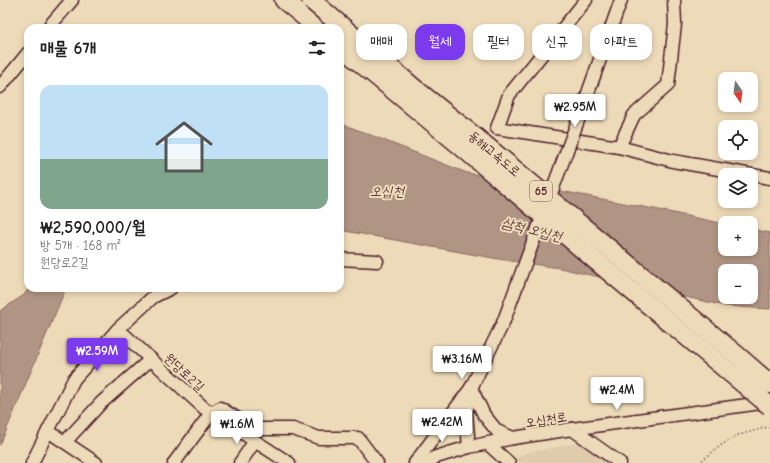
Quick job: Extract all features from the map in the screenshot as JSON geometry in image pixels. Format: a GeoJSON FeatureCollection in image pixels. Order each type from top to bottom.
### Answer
{"type":"FeatureCollection","features":[{"type":"Feature","properties":{"kind":"highway"},"geometry":{"type":"LineString","coordinates":[[284,0],[313,24]]}},
{"type":"Feature","properties":{"kind":"highway","name":"동해고속도로"},"geometry":{"type":"LineString","coordinates":[[311,0],[339,24]]}},
{"type":"Feature","properties":{"kind":"highway","name":"동해고속도로"},"geometry":{"type":"LineString","coordinates":[[344,28],[770,384]]}},
{"type":"Feature","properties":{"kind":"highway","name":"동해고속도로"},"geometry":{"type":"LineString","coordinates":[[344,49],[770,406]]}},
{"type":"Feature","properties":{"kind":"street"},"geometry":{"type":"LineString","coordinates":[[51,24],[72,0]]}},
{"type":"Feature","properties":{"kind":"street"},"geometry":{"type":"LineString","coordinates":[[586,0],[509,94],[497,128],[619,147],[673,160],[770,178]]}},
{"type":"Feature","properties":{"kind":"street"},"geometry":{"type":"LineString","coordinates":[[415,463],[471,388],[503,323],[621,0]]}},
{"type":"Feature","properties":{"kind":"street"},"geometry":{"type":"LineString","coordinates":[[619,147],[634,115],[668,85],[674,24],[674,0]]}},
{"type":"Feature","properties":{"kind":"street"},"geometry":{"type":"LineString","coordinates":[[0,87],[24,58]]}},
{"type":"Feature","properties":{"kind":"street"},"geometry":{"type":"LineString","coordinates":[[344,259],[377,261]]}},
{"type":"Feature","properties":{"kind":"street"},"geometry":{"type":"LineString","coordinates":[[33,463],[74,379],[118,330],[153,297],[163,292]]}},
{"type":"Feature","properties":{"kind":"street","name":"원당로2길"},"geometry":{"type":"LineString","coordinates":[[118,330],[204,408],[254,441]]}},
{"type":"Feature","properties":{"kind":"street"},"geometry":{"type":"LineString","coordinates":[[65,442],[101,403],[151,359]]}},
{"type":"Feature","properties":{"kind":"street"},"geometry":{"type":"LineString","coordinates":[[471,388],[484,416],[497,431],[513,438]]}},
{"type":"Feature","properties":{"kind":"street"},"geometry":{"type":"LineString","coordinates":[[469,447],[466,413],[471,388]]}},
{"type":"Feature","properties":{"kind":"street","name":"오십천로"},"geometry":{"type":"LineString","coordinates":[[426,463],[436,457],[469,447],[513,438],[770,402]]}},
{"type":"Feature","properties":{"kind":"street"},"geometry":{"type":"LineString","coordinates":[[174,463],[211,413],[220,408],[254,429],[294,429],[319,438],[358,438],[377,463]]}},
{"type":"Feature","properties":{"kind":"street"},"geometry":{"type":"LineString","coordinates":[[572,429],[620,463]]}},
{"type":"Feature","properties":{"kind":"street"},"geometry":{"type":"LineString","coordinates":[[48,431],[96,463]]}},
{"type":"Feature","properties":{"kind":"street"},"geometry":{"type":"LineString","coordinates":[[240,463],[254,441],[289,463]]}},
{"type":"Feature","properties":{"kind":"street"},"geometry":{"type":"LineString","coordinates":[[487,444],[499,463]]}},
{"type":"Feature","properties":{"kind":"street"},"geometry":{"type":"LineString","coordinates":[[487,444],[509,463]]}},
{"type":"Feature","properties":{"kind":"path"},"geometry":{"type":"LineString","coordinates":[[699,463],[720,446],[738,436],[768,427],[770,428]]}},
{"type":"Feature","properties":{"kind":"shaded area"},"geometry":{"type":"Polygon","coordinates":[[[578,443],[587,444],[613,463],[504,463],[529,452],[578,443]]]}},
{"type":"Feature","properties":{"kind":"water","name":"오십천"},"geometry":{"type":"Polygon","coordinates":[[[344,125],[467,173],[718,223],[718,256],[758,256],[758,230],[770,233],[770,309],[725,306],[560,268],[504,260],[344,231],[344,125]]]}},
{"type":"Feature","properties":{"kind":"water"},"geometry":{"type":"Polygon","coordinates":[[[26,292],[64,292],[0,445],[0,311],[26,292]]]}},
{"type":"Feature","properties":{"kind":"water label","name":"삼척 오십천"},"geometry":{"type":"Point","coordinates":[532,229]}}]}
